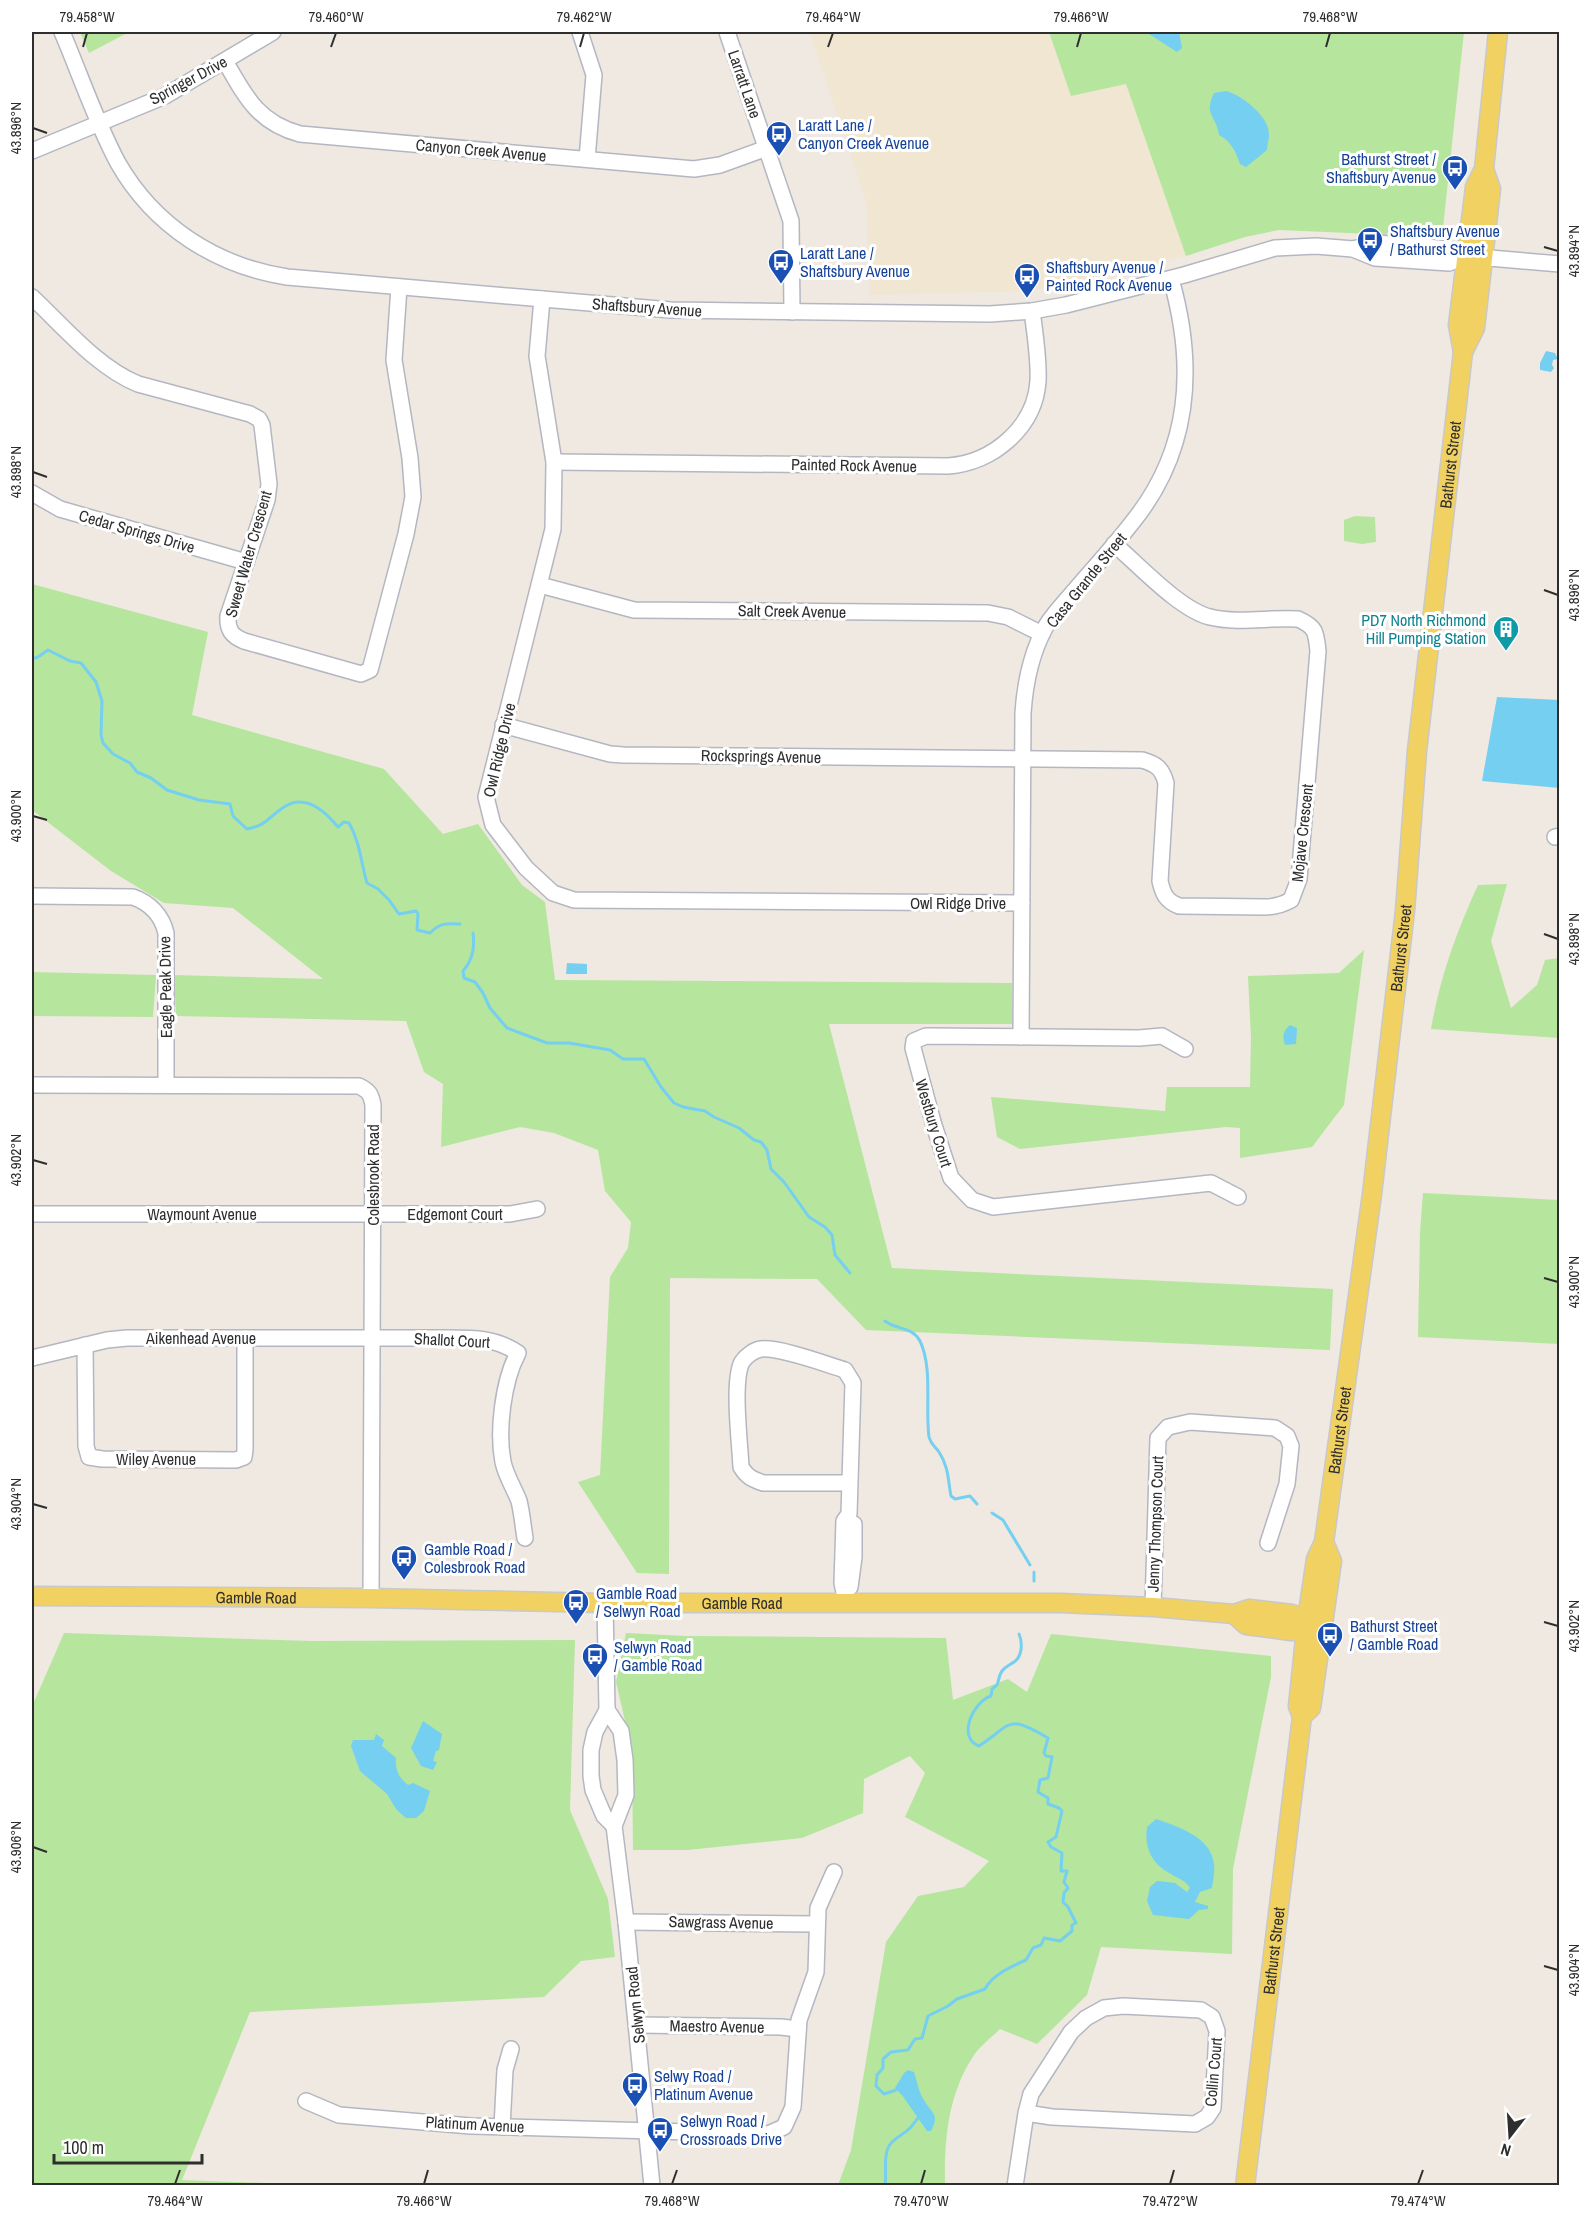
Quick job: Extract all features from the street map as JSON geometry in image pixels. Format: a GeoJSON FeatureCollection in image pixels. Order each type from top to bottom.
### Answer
{"type":"FeatureCollection","features":[{"type":"Feature","properties":{"kind":"main road","name":"Bathurst Street"},"geometry":{"type":"LineString","coordinates":[[1245,2186],[1302,1716],[1298,1706],[1306,1624],[1316,1559],[1324,1542],[1372,1194],[1400,956],[1417,751],[1463,352],[1458,325],[1474,257],[1475,187],[1484,169],[1498,32]]}},
{"type":"Feature","properties":{"kind":"main road","name":"Bathurst Street"},"geometry":{"type":"LineString","coordinates":[[1302,1716],[1311,1708],[1324,1626],[1332,1561],[1324,1542]]}},
{"type":"Feature","properties":{"kind":"main road","name":"Gamble Road"},"geometry":{"type":"LineString","coordinates":[[32,1596],[370,1598],[605,1603],[1061,1603],[1153,1606],[1234,1614],[1249,1609],[1292,1614],[1306,1624],[1324,1626]]}},
{"type":"Feature","properties":{"kind":"street","name":"Shaftsbury Avenue"},"geometry":{"type":"LineString","coordinates":[[62,32],[119,164],[144,200],[180,233],[215,255],[251,270],[281,276],[682,311],[978,314],[1032,311],[1171,279],[1275,248],[1316,246],[1353,249],[1375,258],[1407,261],[1449,263],[1474,257],[1560,264]]}},
{"type":"Feature","properties":{"kind":"street","name":"Springer Drive"},"geometry":{"type":"LineString","coordinates":[[100,122],[165,96],[273,32]]}},
{"type":"Feature","properties":{"kind":"street"},"geometry":{"type":"LineString","coordinates":[[580,32],[594,75],[587,159]]}},
{"type":"Feature","properties":{"kind":"street","name":"Larratt Lane"},"geometry":{"type":"LineString","coordinates":[[727,32],[791,221],[792,312]]}},
{"type":"Feature","properties":{"kind":"street","name":"Canyon Creek Avenue"},"geometry":{"type":"LineString","coordinates":[[225,61],[244,96],[260,114],[275,125],[300,134],[694,169],[720,165],[767,148]]}},
{"type":"Feature","properties":{"kind":"street"},"geometry":{"type":"LineString","coordinates":[[32,151],[100,122]]}},
{"type":"Feature","properties":{"kind":"street","name":"Casa Grande Street"},"geometry":{"type":"LineString","coordinates":[[1021,1037],[1025,689],[1030,666],[1042,634],[1061,606],[1152,497],[1165,473],[1182,417],[1186,385],[1186,357],[1180,316],[1171,279]]}},
{"type":"Feature","properties":{"kind":"street","name":"Sweet Water Crescent"},"geometry":{"type":"LineString","coordinates":[[32,297],[103,363],[124,378],[138,384],[250,414],[259,419],[262,425],[269,483],[263,514],[228,616],[230,631],[235,637],[361,674],[370,670],[406,534],[413,497],[394,360],[399,287]]}},
{"type":"Feature","properties":{"kind":"street","name":"Owl Ridge Drive"},"geometry":{"type":"LineString","coordinates":[[542,299],[537,356],[554,462],[553,529],[486,790],[489,814],[498,833],[535,878],[553,893],[585,900],[1022,903]]}},
{"type":"Feature","properties":{"kind":"street","name":"Painted Rock Avenue"},"geometry":{"type":"LineString","coordinates":[[554,462],[963,465],[988,455],[1002,446],[1022,425],[1029,412],[1038,382],[1032,311]]}},
{"type":"Feature","properties":{"kind":"street","name":"Cedar Springs Drive"},"geometry":{"type":"LineString","coordinates":[[32,493],[60,509],[246,562]]}},
{"type":"Feature","properties":{"kind":"street","name":"Mojave Crescent"},"geometry":{"type":"LineString","coordinates":[[1023,758],[1142,760],[1155,764],[1161,769],[1166,783],[1160,881],[1170,903],[1179,906],[1275,907],[1291,900],[1299,879],[1318,651],[1315,631],[1309,624],[1298,619],[1212,618],[1198,613],[1182,603],[1114,544]]}},
{"type":"Feature","properties":{"kind":"street","name":"Salt Creek Avenue"},"geometry":{"type":"LineString","coordinates":[[540,585],[634,610],[988,613],[1018,621],[1042,634]]}},
{"type":"Feature","properties":{"kind":"street","name":"Rocksprings Avenue"},"geometry":{"type":"LineString","coordinates":[[503,725],[610,754],[623,755],[1023,758]]}},
{"type":"Feature","properties":{"kind":"street","name":"Eagle Peak Drive"},"geometry":{"type":"LineString","coordinates":[[32,896],[133,897],[142,900],[158,915],[166,933],[166,1085]]}},
{"type":"Feature","properties":{"kind":"street","name":"Westbury Court"},"geometry":{"type":"LineString","coordinates":[[1185,1049],[1162,1036],[1139,1038],[926,1036],[914,1041],[914,1055],[951,1178],[972,1200],[993,1207],[1211,1183],[1238,1197]]}},
{"type":"Feature","properties":{"kind":"street","name":"Colesbrook Road"},"geometry":{"type":"LineString","coordinates":[[32,1085],[359,1086],[368,1090],[372,1096],[370,1598]]}},
{"type":"Feature","properties":{"kind":"street","name":"Edgemont Court"},"geometry":{"type":"LineString","coordinates":[[373,1214],[510,1214],[537,1209]]}},
{"type":"Feature","properties":{"kind":"street","name":"Waymount Avenue"},"geometry":{"type":"LineString","coordinates":[[32,1214],[373,1214]]}},
{"type":"Feature","properties":{"kind":"street","name":"Aikenhead Avenue"},"geometry":{"type":"LineString","coordinates":[[32,1358],[127,1338],[372,1338]]}},
{"type":"Feature","properties":{"kind":"street","name":"Wiley Avenue"},"geometry":{"type":"LineString","coordinates":[[86,1345],[86,1446],[89,1457],[95,1459],[236,1460],[244,1456],[245,1450],[245,1338]]}},
{"type":"Feature","properties":{"kind":"street","name":"Shallot Court"},"geometry":{"type":"LineString","coordinates":[[372,1338],[471,1338],[505,1344],[518,1353],[510,1368],[506,1384],[502,1446],[506,1474],[519,1502],[525,1538]]}},
{"type":"Feature","properties":{"kind":"street"},"geometry":{"type":"LineString","coordinates":[[846,1602],[852,1583],[854,1557],[854,1521],[849,1514],[853,1383],[845,1370],[774,1350],[760,1349],[746,1357],[740,1369],[738,1417],[741,1467],[745,1474],[750,1479],[763,1483],[849,1483]]}},
{"type":"Feature","properties":{"kind":"street","name":"Jenny Thompson Court"},"geometry":{"type":"LineString","coordinates":[[1153,1606],[1158,1438],[1168,1427],[1190,1422],[1275,1428],[1287,1436],[1291,1446],[1287,1484],[1268,1543]]}},
{"type":"Feature","properties":{"kind":"street","name":"Selwyn Road"},"geometry":{"type":"LineString","coordinates":[[605,1603],[607,1710],[596,1732],[591,1750],[591,1776],[593,1790],[604,1816],[614,1826]]}},
{"type":"Feature","properties":{"kind":"street","name":"Selwyn Road"},"geometry":{"type":"LineString","coordinates":[[607,1710],[621,1731],[625,1760],[626,1795],[614,1826],[637,2025],[652,2186]]}},
{"type":"Feature","properties":{"kind":"street","name":"Platinum Avenue"},"geometry":{"type":"LineString","coordinates":[[306,2101],[339,2115],[502,2127],[768,2134],[784,2127],[793,2107],[799,2020],[816,1972],[818,1908],[834,1872]]}},
{"type":"Feature","properties":{"kind":"street","name":"Sawgrass Avenue"},"geometry":{"type":"LineString","coordinates":[[626,1922],[816,1924]]}},
{"type":"Feature","properties":{"kind":"street","name":"Collin Court"},"geometry":{"type":"LineString","coordinates":[[1015,2186],[1026,2113],[1031,2094],[1071,2032],[1095,2012],[1123,2006],[1201,2010],[1212,2017],[1215,2023],[1217,2031],[1213,2108],[1207,2117],[1195,2124],[1052,2117],[1026,2113]]}},
{"type":"Feature","properties":{"kind":"street","name":"Maestro Avenue"},"geometry":{"type":"LineString","coordinates":[[637,2025],[770,2026],[798,2029]]}},
{"type":"Feature","properties":{"kind":"street"},"geometry":{"type":"LineString","coordinates":[[502,2127],[505,2070],[511,2049]]}},
{"type":"Feature","properties":{"kind":"shaded area"},"geometry":{"type":"Polygon","coordinates":[[[810,32],[1049,32],[1071,96],[1126,84],[1186,256],[1032,291],[870,295],[866,202],[810,32]]]}},
{"type":"Feature","properties":{"kind":"green space"},"geometry":{"type":"Polygon","coordinates":[[[80,32],[129,32],[89,53],[80,32]]]}},
{"type":"Feature","properties":{"kind":"green space"},"geometry":{"type":"Polygon","coordinates":[[[1049,32],[1464,32],[1442,237],[1279,230],[1245,237],[1186,256],[1126,84],[1071,96],[1049,32]]]}},
{"type":"Feature","properties":{"kind":"green space"},"geometry":{"type":"Polygon","coordinates":[[[1355,516],[1375,517],[1376,542],[1362,544],[1344,541],[1344,520],[1355,516]]]}},
{"type":"Feature","properties":{"kind":"green space"},"geometry":{"type":"Polygon","coordinates":[[[32,584],[208,632],[192,715],[384,769],[443,834],[478,824],[522,885],[545,902],[555,980],[1012,983],[1012,1024],[829,1024],[892,1268],[1333,1289],[1330,1350],[866,1330],[817,1279],[670,1278],[669,1574],[637,1573],[578,1482],[600,1475],[610,1277],[628,1248],[631,1222],[605,1191],[598,1150],[554,1133],[520,1127],[441,1147],[443,1084],[424,1072],[406,1021],[176,1016],[174,975],[323,979],[233,908],[164,903],[111,871],[32,810],[32,584]]]}},
{"type":"Feature","properties":{"kind":"green space"},"geometry":{"type":"Polygon","coordinates":[[[1507,884],[1491,941],[1511,1008],[1537,985],[1545,960],[1559,958],[1559,1038],[1431,1029],[1439,991],[1450,956],[1478,885],[1507,884]]]}},
{"type":"Feature","properties":{"kind":"green space"},"geometry":{"type":"Polygon","coordinates":[[[1364,950],[1344,1105],[1312,1147],[1240,1158],[1240,1128],[1226,1127],[1020,1149],[997,1137],[991,1097],[1165,1111],[1167,1087],[1250,1087],[1251,1038],[1248,976],[1339,973],[1364,950]]]}},
{"type":"Feature","properties":{"kind":"green space"},"geometry":{"type":"Polygon","coordinates":[[[32,972],[156,975],[153,1017],[32,1016],[32,972]]]}},
{"type":"Feature","properties":{"kind":"green space"},"geometry":{"type":"Polygon","coordinates":[[[1423,1193],[1559,1200],[1559,1344],[1418,1337],[1423,1193]]]}},
{"type":"Feature","properties":{"kind":"green space"},"geometry":{"type":"Polygon","coordinates":[[[64,1633],[312,1641],[575,1640],[570,1810],[608,1899],[615,1957],[581,1961],[544,1997],[250,2012],[182,2180],[322,2185],[32,2185],[32,1703],[64,1633]]]}},
{"type":"Feature","properties":{"kind":"green space"},"geometry":{"type":"Polygon","coordinates":[[[626,1633],[686,1636],[946,1638],[953,1700],[1008,1679],[1027,1692],[1051,1634],[1271,1656],[1271,1677],[1233,1869],[1232,1954],[1101,1947],[1087,1995],[1037,2044],[1000,2029],[974,2055],[958,2085],[949,2118],[945,2151],[945,2185],[838,2185],[851,2150],[886,1942],[918,1896],[964,1887],[989,1861],[905,1817],[925,1773],[910,1756],[864,1779],[863,1813],[802,1838],[688,1850],[633,1850],[632,1751],[616,1682],[626,1633]]]}},
{"type":"Feature","properties":{"kind":"water"},"geometry":{"type":"Polygon","coordinates":[[[1146,32],[1179,32],[1182,48],[1177,52],[1146,32]]]}},
{"type":"Feature","properties":{"kind":"water"},"geometry":{"type":"Polygon","coordinates":[[[1226,91],[1240,97],[1254,108],[1268,128],[1267,150],[1246,167],[1240,164],[1230,144],[1219,135],[1210,111],[1214,93],[1226,91]]]}},
{"type":"Feature","properties":{"kind":"water"},"geometry":{"type":"Polygon","coordinates":[[[1546,351],[1555,353],[1558,359],[1553,360],[1554,368],[1551,372],[1540,370],[1540,363],[1546,351]]]}},
{"type":"Feature","properties":{"kind":"water"},"geometry":{"type":"Polygon","coordinates":[[[1497,697],[1559,700],[1559,788],[1482,781],[1497,697]]]}},
{"type":"Feature","properties":{"kind":"water"},"geometry":{"type":"Polygon","coordinates":[[[567,963],[587,964],[587,974],[566,974],[567,963]]]}},
{"type":"Feature","properties":{"kind":"water"},"geometry":{"type":"Polygon","coordinates":[[[1290,1025],[1297,1028],[1296,1044],[1285,1045],[1284,1034],[1290,1025]]]}},
{"type":"Feature","properties":{"kind":"water"},"geometry":{"type":"Polygon","coordinates":[[[423,1721],[442,1734],[439,1750],[436,1751],[433,1761],[437,1762],[433,1770],[421,1766],[411,1748],[423,1721]]]}},
{"type":"Feature","properties":{"kind":"water"},"geometry":{"type":"Polygon","coordinates":[[[376,1734],[384,1740],[382,1746],[396,1758],[397,1770],[402,1780],[408,1785],[413,1783],[430,1791],[424,1811],[416,1818],[406,1818],[396,1809],[387,1794],[360,1771],[351,1746],[353,1740],[374,1740],[376,1734]]]}},
{"type":"Feature","properties":{"kind":"water"},"geometry":{"type":"Polygon","coordinates":[[[1156,1819],[1192,1834],[1207,1847],[1212,1855],[1214,1876],[1212,1888],[1200,1892],[1195,1902],[1208,1906],[1208,1909],[1199,1910],[1189,1919],[1153,1915],[1147,1901],[1150,1887],[1157,1881],[1175,1883],[1187,1892],[1190,1888],[1184,1881],[1164,1870],[1151,1855],[1146,1835],[1147,1827],[1156,1819]]]}},
{"type":"Feature","properties":{"kind":"water"},"geometry":{"type":"Polygon","coordinates":[[[908,2070],[914,2072],[922,2097],[934,2114],[935,2121],[931,2131],[927,2131],[895,2088],[908,2070]]]}},
{"type":"Feature","properties":{"kind":"waterway"},"geometry":{"type":"LineString","coordinates":[[32,659],[48,650],[70,661],[81,663],[96,682],[102,701],[101,735],[103,743],[113,754],[130,763],[137,772],[151,778],[167,790],[199,800],[230,804],[233,816],[247,829],[264,823],[292,803],[307,803],[314,806],[338,827],[344,822],[349,823],[358,845],[367,883],[378,889],[399,914],[416,911],[418,914],[417,930],[430,933],[444,924],[460,924]]}},
{"type":"Feature","properties":{"kind":"waterway"},"geometry":{"type":"LineString","coordinates":[[473,933],[474,943],[469,962],[463,971],[464,978],[475,982],[490,1008],[507,1028],[547,1043],[569,1043],[610,1050],[623,1059],[644,1059],[674,1103],[705,1111],[761,1142],[767,1150],[771,1169],[784,1182],[809,1217],[825,1227],[832,1235],[835,1255],[850,1273]]}},
{"type":"Feature","properties":{"kind":"waterway"},"geometry":{"type":"LineString","coordinates":[[885,1321],[913,1333],[920,1341],[926,1363],[930,1440],[945,1463],[951,1496],[955,1499],[970,1496],[977,1504]]}},
{"type":"Feature","properties":{"kind":"waterway"},"geometry":{"type":"LineString","coordinates":[[992,1513],[1003,1520],[1030,1565]]}},
{"type":"Feature","properties":{"kind":"waterway"},"geometry":{"type":"LineString","coordinates":[[1034,1572],[1034,1581]]}},
{"type":"Feature","properties":{"kind":"waterway"},"geometry":{"type":"LineString","coordinates":[[896,2090],[884,2094],[876,2086],[877,2075],[883,2068],[883,2059],[891,2052],[908,2050],[915,2039],[922,2038],[928,2016],[957,1999],[985,1989],[997,1975],[1026,1960],[1033,1948],[1041,1945],[1044,1938],[1060,1941],[1072,1931],[1072,1925],[1076,1923],[1063,1902],[1064,1893],[1068,1888],[1064,1882],[1067,1871],[1061,1871],[1062,1853],[1051,1847],[1048,1842],[1056,1837],[1062,1811],[1048,1804],[1048,1798],[1038,1792],[1040,1780],[1048,1778],[1052,1757],[1044,1753],[1048,1738],[1017,1724],[1010,1724],[979,1746],[972,1741],[969,1735],[968,1728],[974,1712],[985,1699],[991,1696],[992,1689],[997,1685],[1002,1671],[1019,1657],[1021,1645],[1019,1634]]}},
{"type":"Feature","properties":{"kind":"waterway"},"geometry":{"type":"LineString","coordinates":[[885,2186],[886,2157],[890,2145],[918,2118]]}},
{"type":"Feature","properties":{"kind":"place","name":"Laratt Lane / Canyon Creek Avenue"},"geometry":{"type":"Point","coordinates":[779,157]}},
{"type":"Feature","properties":{"kind":"place","name":"Bathurst Street / Shaftsbury Avenue"},"geometry":{"type":"Point","coordinates":[1455,191]}},
{"type":"Feature","properties":{"kind":"place","name":"Shaftsbury Avenue / Bathurst Street"},"geometry":{"type":"Point","coordinates":[1370,263]}},
{"type":"Feature","properties":{"kind":"place","name":"Laratt Lane / Shaftsbury Avenue"},"geometry":{"type":"Point","coordinates":[781,285]}},
{"type":"Feature","properties":{"kind":"place","name":"Shaftsbury Avenue / Painted Rock Avenue"},"geometry":{"type":"Point","coordinates":[1027,299]}},
{"type":"Feature","properties":{"kind":"place","name":"PD7 North Richmond Hill Pumping Station"},"geometry":{"type":"Point","coordinates":[1506,652]}},
{"type":"Feature","properties":{"kind":"place","name":"Gamble Road / Colesbrook Road"},"geometry":{"type":"Point","coordinates":[404,1581]}},
{"type":"Feature","properties":{"kind":"place","name":"Gamble Road / Selwyn Road"},"geometry":{"type":"Point","coordinates":[576,1625]}},
{"type":"Feature","properties":{"kind":"place","name":"Bathurst Street / Gamble Road"},"geometry":{"type":"Point","coordinates":[1330,1658]}},
{"type":"Feature","properties":{"kind":"place","name":"Selwyn Road / Gamble Road"},"geometry":{"type":"Point","coordinates":[595,1679]}},
{"type":"Feature","properties":{"kind":"place","name":"Selwy Road / Platinum Avenue"},"geometry":{"type":"Point","coordinates":[635,2108]}},
{"type":"Feature","properties":{"kind":"place","name":"Selwyn Road / Crossroads Drive"},"geometry":{"type":"Point","coordinates":[660,2153]}}]}
